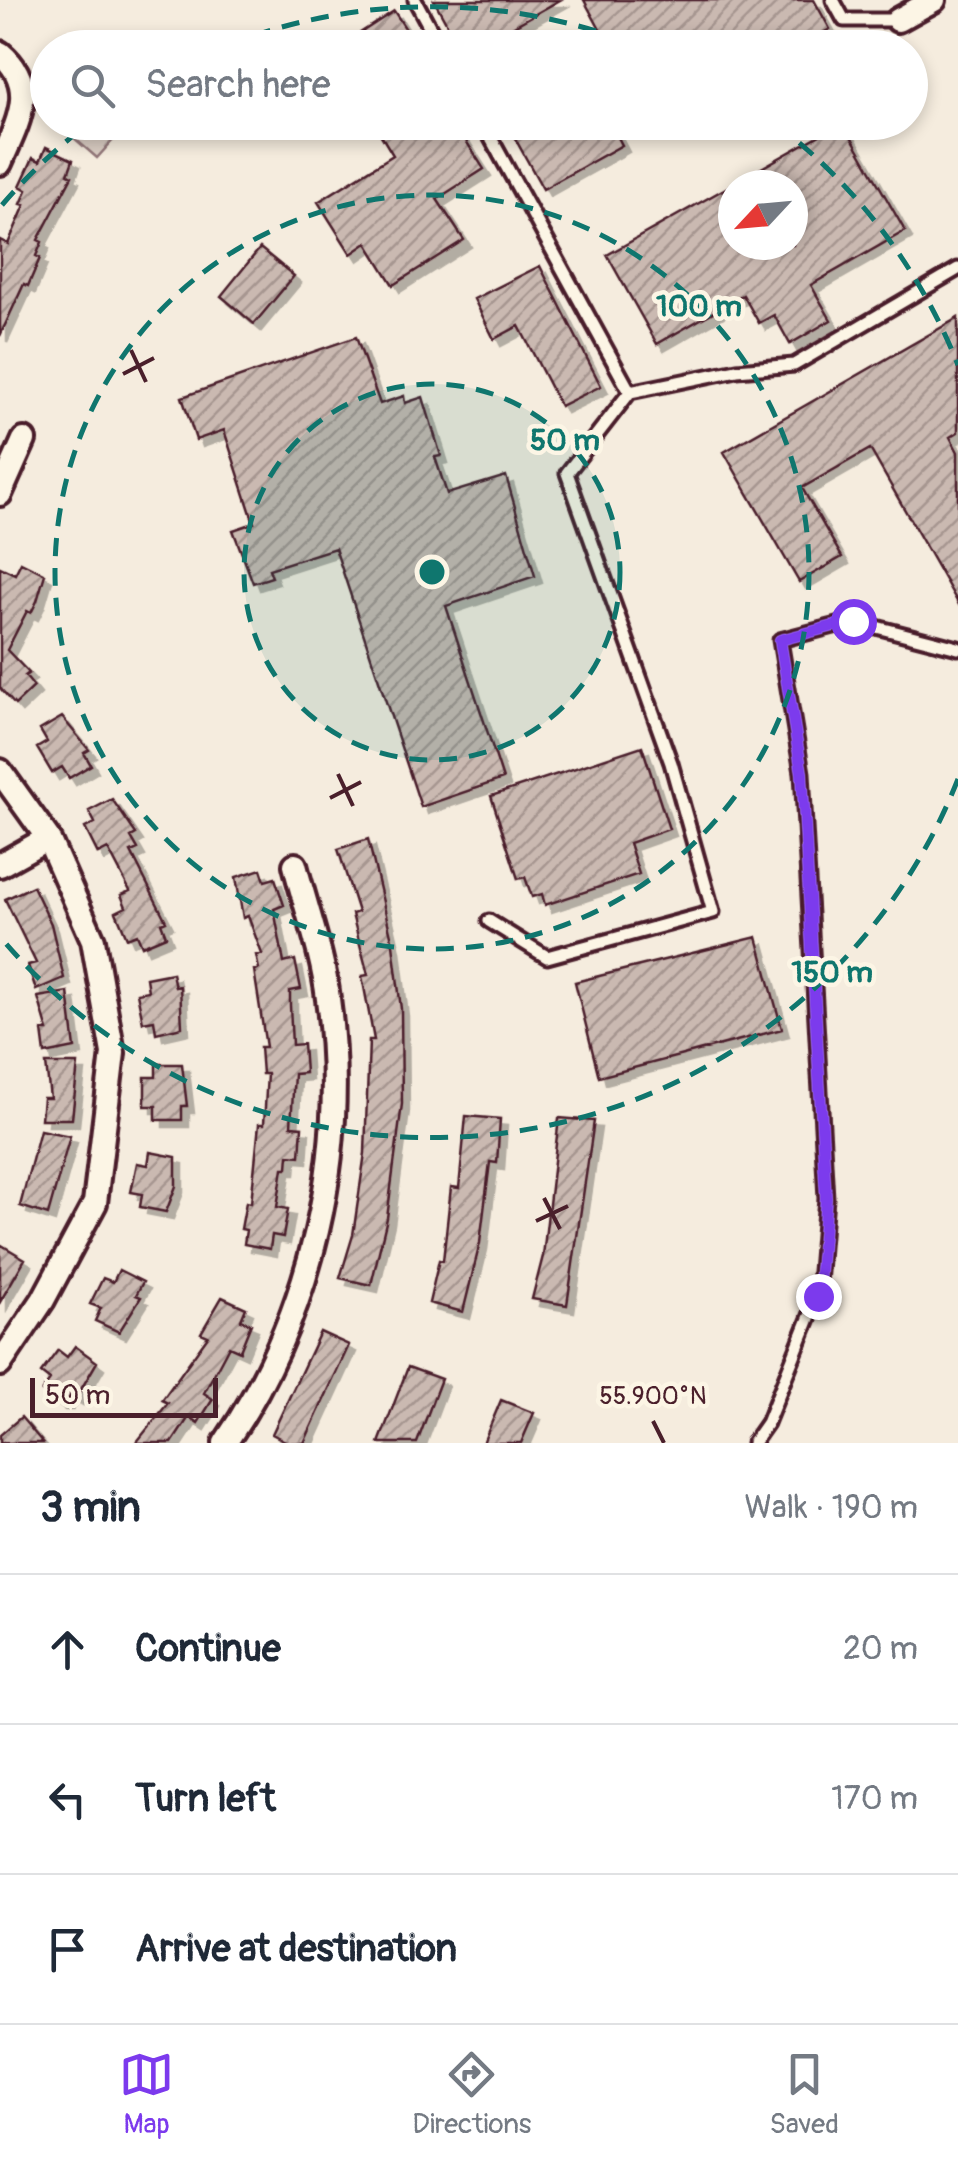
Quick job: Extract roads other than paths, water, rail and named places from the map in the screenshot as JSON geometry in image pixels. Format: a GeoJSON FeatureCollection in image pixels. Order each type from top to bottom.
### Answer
{"type":"FeatureCollection","features":[{"type":"Feature","properties":{"kind":"street"},"geometry":{"type":"LineString","coordinates":[[898,20],[934,0]]}},
{"type":"Feature","properties":{"kind":"street"},"geometry":{"type":"LineString","coordinates":[[0,53],[14,65],[22,82],[25,106],[0,164]]}},
{"type":"Feature","properties":{"kind":"street"},"geometry":{"type":"LineString","coordinates":[[0,494],[24,440]]}},
{"type":"Feature","properties":{"kind":"street"},"geometry":{"type":"LineString","coordinates":[[0,771],[48,838],[93,940],[113,1053],[95,1203],[44,1300],[0,1364]]}},
{"type":"Feature","properties":{"kind":"street"},"geometry":{"type":"LineString","coordinates":[[0,866],[48,838]]}},
{"type":"Feature","properties":{"kind":"street"},"geometry":{"type":"LineString","coordinates":[[225,1443],[256,1397],[309,1270],[333,1136],[328,998],[295,866]]}},
{"type":"Feature","properties":{"kind":"lane"},"geometry":{"type":"LineString","coordinates":[[416,0],[432,30]]}},
{"type":"Feature","properties":{"kind":"lane"},"geometry":{"type":"LineString","coordinates":[[833,0],[844,20],[898,20]]}},
{"type":"Feature","properties":{"kind":"lane"},"geometry":{"type":"LineString","coordinates":[[492,140],[630,392]]}},
{"type":"Feature","properties":{"kind":"lane"},"geometry":{"type":"LineString","coordinates":[[489,921],[547,957],[713,912],[671,763],[567,473],[630,392],[737,370],[794,365],[958,269]]}},
{"type":"Feature","properties":{"kind":"lane"},"geometry":{"type":"LineString","coordinates":[[753,1443],[767,1424],[818,1296],[826,1198],[802,773],[780,640],[853,621],[958,648]]}}]}
